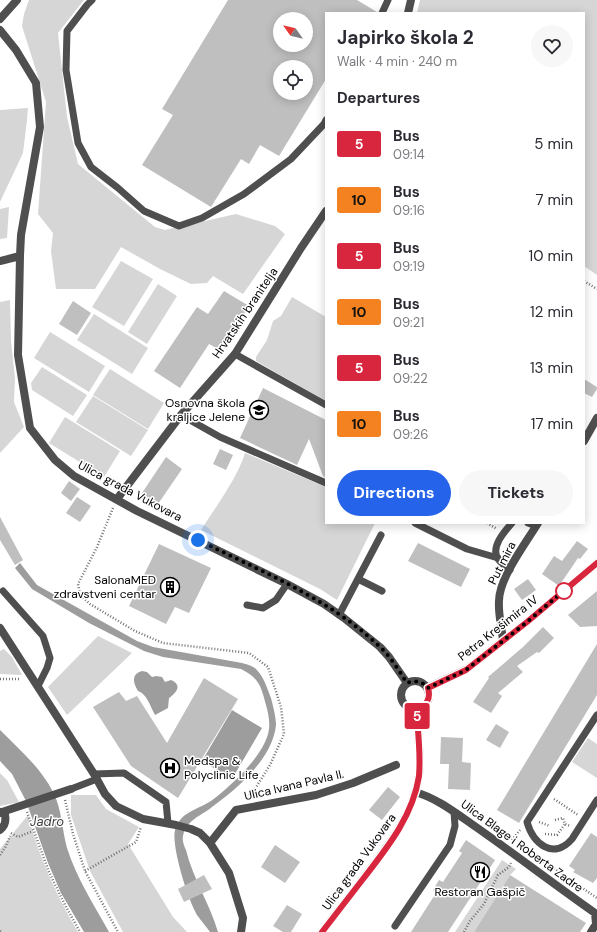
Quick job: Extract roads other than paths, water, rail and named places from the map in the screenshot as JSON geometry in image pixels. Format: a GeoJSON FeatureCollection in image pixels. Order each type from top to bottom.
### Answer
{"type":"FeatureCollection","features":[{"type":"Feature","properties":{"kind":"street"},"geometry":{"type":"LineString","coordinates":[[0,19],[17,0]]}},
{"type":"Feature","properties":{"kind":"street"},"geometry":{"type":"LineString","coordinates":[[408,12],[411,0]]}},
{"type":"Feature","properties":{"kind":"street","name":"Ulica grada Vukovara"},"geometry":{"type":"LineString","coordinates":[[0,30],[16,50],[36,83],[40,127],[22,235],[20,256],[18,355],[30,428],[55,460],[74,476],[137,511],[286,584],[324,604],[339,614],[380,647],[389,657],[407,683]]}},
{"type":"Feature","properties":{"kind":"street","name":"Hrvatskih branitelja"},"geometry":{"type":"LineString","coordinates":[[117,499],[181,415],[235,354],[325,212]]}},
{"type":"Feature","properties":{"kind":"street"},"geometry":{"type":"LineString","coordinates":[[0,261],[20,256]]}},
{"type":"Feature","properties":{"kind":"street"},"geometry":{"type":"LineString","coordinates":[[585,439],[597,418]]}},
{"type":"Feature","properties":{"kind":"street","name":"Put mira"},"geometry":{"type":"LineString","coordinates":[[503,641],[499,599],[502,585],[537,524]]}},
{"type":"Feature","properties":{"kind":"street","name":"Petra Krešimira IV"},"geometry":{"type":"LineString","coordinates":[[428,688],[466,670],[597,563]]}},
{"type":"Feature","properties":{"kind":"street"},"geometry":{"type":"LineString","coordinates":[[0,628],[96,777],[105,794],[116,806],[143,819],[191,829],[200,833],[210,843],[229,873],[243,918],[241,932]]}},
{"type":"Feature","properties":{"kind":"street"},"geometry":{"type":"LineString","coordinates":[[416,681],[425,684],[428,688],[428,702],[421,708],[416,709],[408,707],[402,700],[402,690],[407,683],[416,681]]}},
{"type":"Feature","properties":{"kind":"street","name":"Ulica grada Vukovara"},"geometry":{"type":"LineString","coordinates":[[322,932],[377,861],[399,829],[408,811],[415,792],[418,776],[420,750],[416,709]]}},
{"type":"Feature","properties":{"kind":"street","name":"Ulica Ivana Pavla II."},"geometry":{"type":"LineString","coordinates":[[210,843],[236,810],[316,795],[353,783],[396,765]]}},
{"type":"Feature","properties":{"kind":"street"},"geometry":{"type":"LineString","coordinates":[[1,812],[64,791]]}},
{"type":"Feature","properties":{"kind":"street","name":"Ulica Blage i Roberta Zadre"},"geometry":{"type":"LineString","coordinates":[[415,792],[424,794],[454,812],[595,913],[596,924],[591,932]]}},
{"type":"Feature","properties":{"kind":"street"},"geometry":{"type":"LineString","coordinates":[[0,830],[6,820],[5,814],[1,812]]}},
{"type":"Feature","properties":{"kind":"lane"},"geometry":{"type":"LineString","coordinates":[[92,0],[67,31],[66,70],[78,143],[91,167],[144,211],[179,226],[202,218],[244,194],[291,158],[325,122]]}},
{"type":"Feature","properties":{"kind":"lane"},"geometry":{"type":"LineString","coordinates":[[382,12],[388,0]]}},
{"type":"Feature","properties":{"kind":"lane"},"geometry":{"type":"LineString","coordinates":[[235,354],[325,404]]}},
{"type":"Feature","properties":{"kind":"lane"},"geometry":{"type":"LineString","coordinates":[[181,415],[220,437],[325,483]]}},
{"type":"Feature","properties":{"kind":"lane"},"geometry":{"type":"LineString","coordinates":[[416,524],[468,549],[498,558]]}},
{"type":"Feature","properties":{"kind":"lane"},"geometry":{"type":"LineString","coordinates":[[510,570],[498,558],[495,551],[496,546],[511,524]]}},
{"type":"Feature","properties":{"kind":"lane"},"geometry":{"type":"LineString","coordinates":[[339,614],[381,535]]}},
{"type":"Feature","properties":{"kind":"lane"},"geometry":{"type":"LineString","coordinates":[[358,579],[382,591]]}},
{"type":"Feature","properties":{"kind":"lane"},"geometry":{"type":"LineString","coordinates":[[248,605],[263,608],[276,600],[286,584]]}},
{"type":"Feature","properties":{"kind":"lane"},"geometry":{"type":"LineString","coordinates":[[3,591],[43,636],[50,658],[38,686]]}},
{"type":"Feature","properties":{"kind":"lane"},"geometry":{"type":"LineString","coordinates":[[597,715],[527,822],[530,832],[544,847],[553,849],[561,848],[568,844],[597,800]]}},
{"type":"Feature","properties":{"kind":"lane"},"geometry":{"type":"LineString","coordinates":[[64,791],[96,777],[124,773],[166,802],[172,824]]}},
{"type":"Feature","properties":{"kind":"lane"},"geometry":{"type":"LineString","coordinates":[[395,926],[450,845],[455,826],[454,812]]}},
{"type":"Feature","properties":{"kind":"water"},"geometry":{"type":"Polygon","coordinates":[[[20,563],[37,585],[137,641],[153,647],[245,664],[256,669],[263,679],[271,698],[276,722],[273,737],[268,749],[252,772],[222,800],[194,819],[187,826],[183,836],[183,843],[193,871],[211,911],[218,932],[210,932],[193,908],[185,886],[175,848],[175,830],[177,824],[185,815],[211,801],[228,787],[255,759],[266,739],[269,729],[268,714],[261,688],[256,679],[241,669],[163,657],[144,651],[89,623],[32,589],[15,568],[20,563]]]}},
{"type":"Feature","properties":{"kind":"water"},"geometry":{"type":"Polygon","coordinates":[[[142,671],[147,672],[152,677],[162,677],[165,682],[171,680],[177,684],[176,691],[169,698],[168,708],[155,715],[144,695],[138,691],[135,685],[134,679],[136,674],[142,671]]]}},
{"type":"Feature","properties":{"kind":"water"},"geometry":{"type":"Polygon","coordinates":[[[232,710],[262,728],[232,779],[202,761],[232,710]]]}},
{"type":"Feature","properties":{"kind":"water","name":"Jadro"},"geometry":{"type":"Polygon","coordinates":[[[0,730],[36,767],[53,792],[62,820],[65,841],[75,870],[109,932],[84,932],[61,893],[48,863],[26,801],[12,774],[0,761],[0,730]]]}},
{"type":"Feature","properties":{"kind":"place","name":"Osnovna škola kraljice Jelene"},"geometry":{"type":"Point","coordinates":[259,410]}},
{"type":"Feature","properties":{"kind":"place","name":"SalonaMED zdravstveni centar"},"geometry":{"type":"Point","coordinates":[170,587]}},
{"type":"Feature","properties":{"kind":"place","name":"Medspa & Polyclinic Life"},"geometry":{"type":"Point","coordinates":[170,768]}},
{"type":"Feature","properties":{"kind":"place","name":"Restoran Gašpič"},"geometry":{"type":"Point","coordinates":[480,872]}}]}
